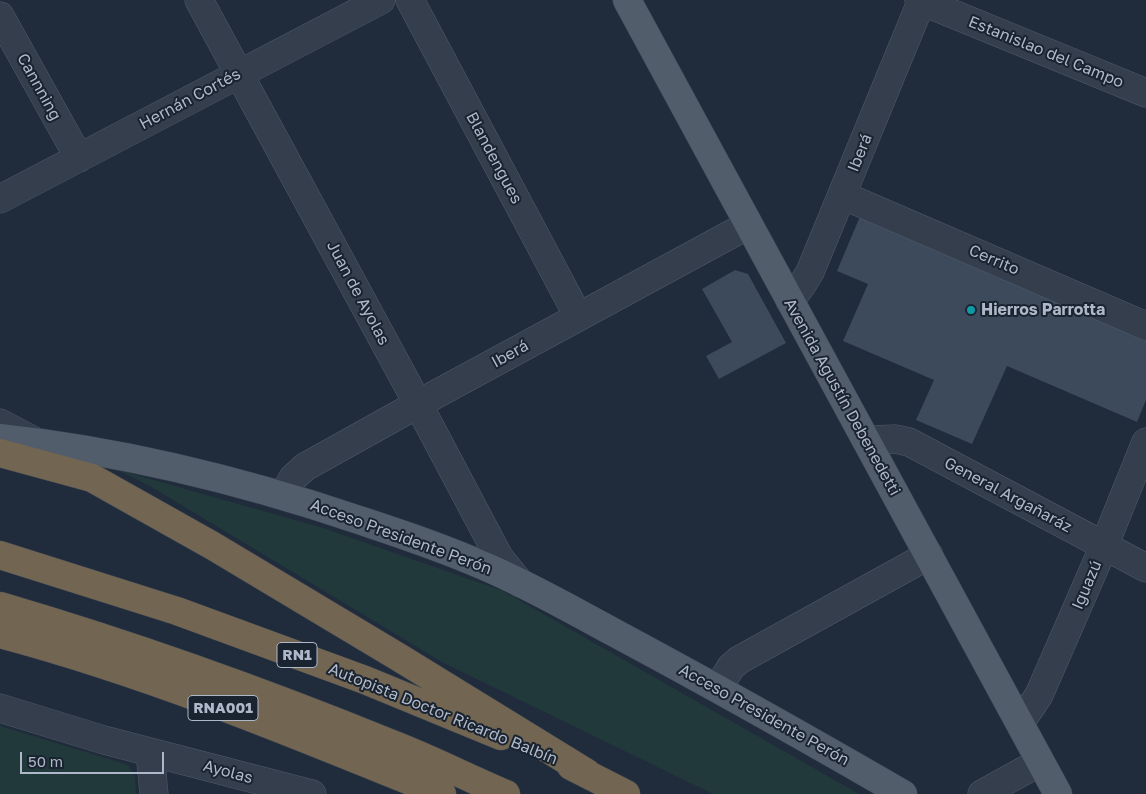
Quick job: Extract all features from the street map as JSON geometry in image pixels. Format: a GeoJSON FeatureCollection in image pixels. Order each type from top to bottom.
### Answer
{"type":"FeatureCollection","features":[{"type":"Feature","properties":{"kind":"highway"},"geometry":{"type":"LineString","coordinates":[[0,453],[92,478],[213,546],[587,773]]}},
{"type":"Feature","properties":{"kind":"highway","name":"Autopista Doctor Ricardo Balbín"},"geometry":{"type":"LineString","coordinates":[[0,555],[177,611],[365,680],[587,773],[626,794]]}},
{"type":"Feature","properties":{"kind":"highway"},"geometry":{"type":"LineString","coordinates":[[0,606],[235,683],[394,744],[506,794]]}},
{"type":"Feature","properties":{"kind":"highway","name":"RNA001"},"geometry":{"type":"LineString","coordinates":[[0,634],[160,684],[306,739],[442,794]]}},
{"type":"Feature","properties":{"kind":"main road","name":"Avenida Agustín Debenedetti"},"geometry":{"type":"LineString","coordinates":[[626,0],[1058,794]]}},
{"type":"Feature","properties":{"kind":"main road","name":"Acceso Presidente Perón"},"geometry":{"type":"LineString","coordinates":[[0,438],[97,452],[198,472],[283,495],[405,535],[484,565],[718,688],[903,794]]}},
{"type":"Feature","properties":{"kind":"street","name":"Juan de Ayolas"},"geometry":{"type":"LineString","coordinates":[[199,0],[499,557],[520,583]]}},
{"type":"Feature","properties":{"kind":"street","name":"Hernán Cortés"},"geometry":{"type":"LineString","coordinates":[[0,199],[381,0]]}},
{"type":"Feature","properties":{"kind":"street","name":"Blandengues"},"geometry":{"type":"LineString","coordinates":[[410,0],[578,316]]}},
{"type":"Feature","properties":{"kind":"street","name":"Iberá"},"geometry":{"type":"LineString","coordinates":[[790,301],[810,272],[921,0]]}},
{"type":"Feature","properties":{"kind":"street","name":"Estanislao del Campo"},"geometry":{"type":"LineString","coordinates":[[921,0],[1146,93]]}},
{"type":"Feature","properties":{"kind":"street","name":"Cannning"},"geometry":{"type":"LineString","coordinates":[[0,16],[79,158]]}},
{"type":"Feature","properties":{"kind":"street","name":"Cerrito"},"geometry":{"type":"LineString","coordinates":[[842,195],[1146,326]]}},
{"type":"Feature","properties":{"kind":"street","name":"Iberá"},"geometry":{"type":"LineString","coordinates":[[283,495],[293,478],[305,467],[578,316],[748,225]]}},
{"type":"Feature","properties":{"kind":"street"},"geometry":{"type":"LineString","coordinates":[[0,422],[36,442]]}},
{"type":"Feature","properties":{"kind":"street","name":"General Argañaráz"},"geometry":{"type":"LineString","coordinates":[[866,440],[895,439],[909,442],[1146,568]]}},
{"type":"Feature","properties":{"kind":"street","name":"Iguazú"},"geometry":{"type":"LineString","coordinates":[[1020,723],[1039,695],[1104,546],[1146,442]]}},
{"type":"Feature","properties":{"kind":"street"},"geometry":{"type":"LineString","coordinates":[[718,688],[731,668],[739,660],[929,555]]}},
{"type":"Feature","properties":{"kind":"street","name":"Ayolas"},"geometry":{"type":"LineString","coordinates":[[0,708],[104,740],[312,794]]}},
{"type":"Feature","properties":{"kind":"street"},"geometry":{"type":"LineString","coordinates":[[150,752],[154,794]]}},
{"type":"Feature","properties":{"kind":"street"},"geometry":{"type":"LineString","coordinates":[[982,794],[1040,762]]}},
{"type":"Feature","properties":{"kind":"green space"},"geometry":{"type":"Polygon","coordinates":[[[118,470],[323,528],[503,591],[859,794],[713,794],[442,662],[150,486],[118,470]]]}},
{"type":"Feature","properties":{"kind":"green space"},"geometry":{"type":"Polygon","coordinates":[[[0,726],[128,765],[135,776],[136,794],[0,794],[0,726]]]}},
{"type":"Feature","properties":{"kind":"building","name":"Hierros Parrotta"},"geometry":{"type":"Polygon","coordinates":[[[861,214],[1146,336],[1146,400],[1137,422],[1007,366],[972,444],[916,420],[934,380],[843,341],[868,284],[837,271],[861,214]]]}},
{"type":"Feature","properties":{"kind":"building"},"geometry":{"type":"Polygon","coordinates":[[[735,270],[748,274],[786,343],[719,379],[706,356],[732,342],[702,289],[735,270]]]}},
{"type":"Feature","properties":{"kind":"place","name":"Hierros Parrotta"},"geometry":{"type":"Point","coordinates":[971,310]}}]}
